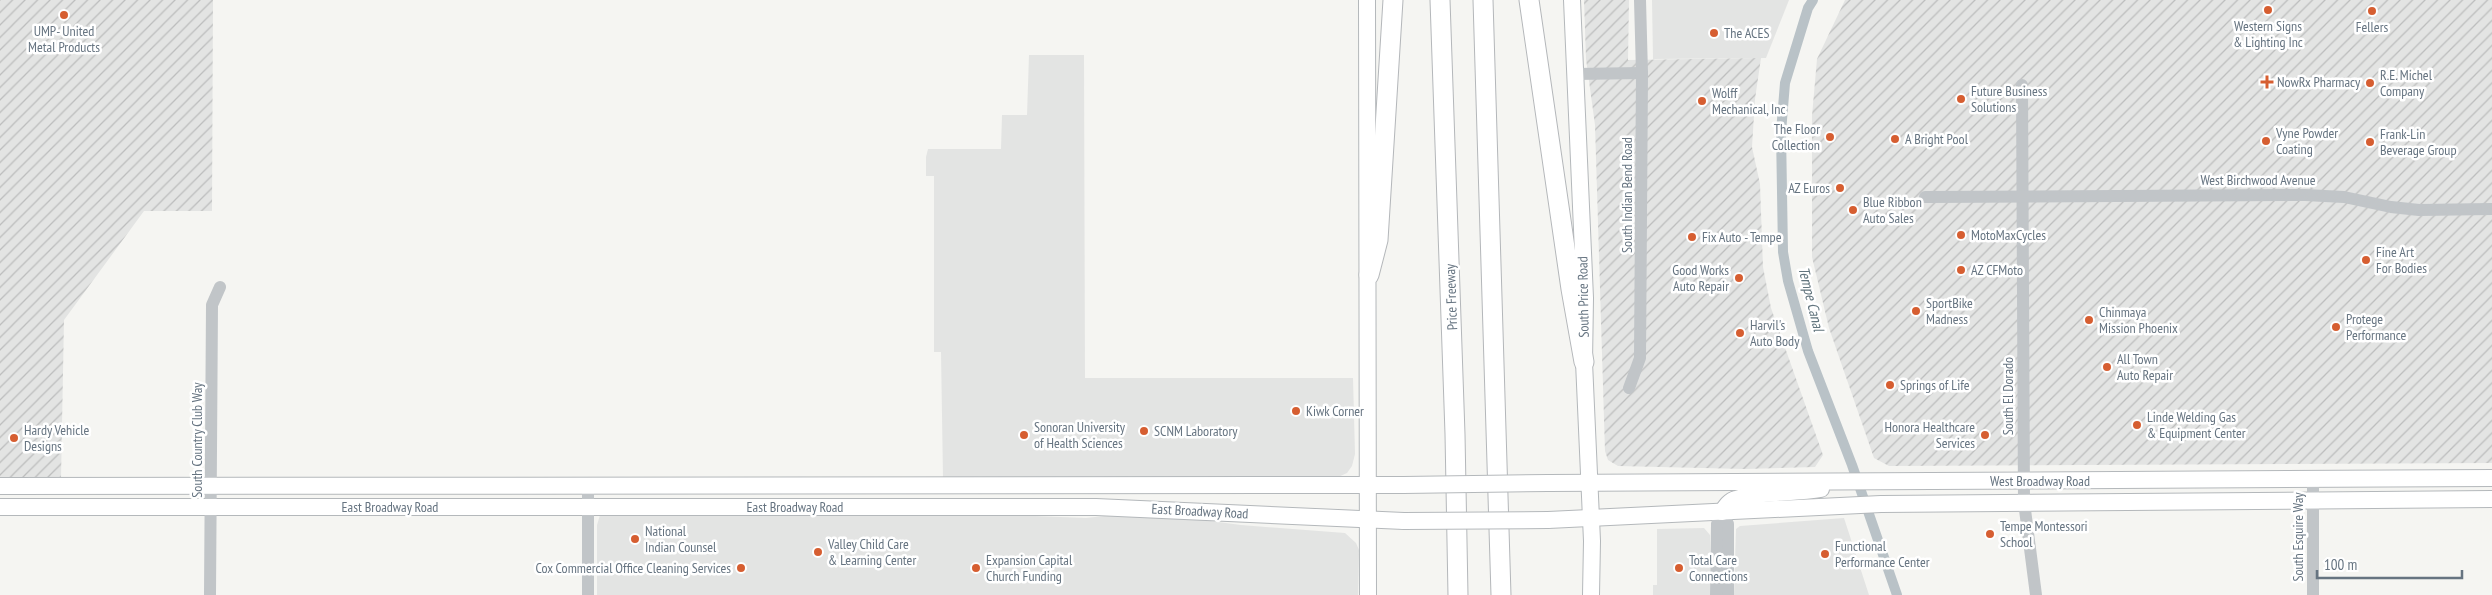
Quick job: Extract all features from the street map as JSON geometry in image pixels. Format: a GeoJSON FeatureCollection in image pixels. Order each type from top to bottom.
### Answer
{"type":"FeatureCollection","features":[{"type":"Feature","properties":{"kind":"highway"},"geometry":{"type":"LineString","coordinates":[[1370,275],[1378,240],[1393,0]]}},
{"type":"Feature","properties":{"kind":"highway","name":"Price Freeway"},"geometry":{"type":"LineString","coordinates":[[1440,0],[1456,434],[1458,595]]}},
{"type":"Feature","properties":{"kind":"highway"},"geometry":{"type":"LineString","coordinates":[[1483,0],[1501,595]]}},
{"type":"Feature","properties":{"kind":"highway"},"geometry":{"type":"LineString","coordinates":[[1530,0],[1571,288],[1584,362]]}},
{"type":"Feature","properties":{"kind":"main road"},"geometry":{"type":"LineString","coordinates":[[1368,0],[1366,256],[1370,275],[1367,485],[1368,595]]}},
{"type":"Feature","properties":{"kind":"main road","name":"South Price Road"},"geometry":{"type":"LineString","coordinates":[[1572,0],[1585,298],[1584,362],[1591,595]]}},
{"type":"Feature","properties":{"kind":"main road","name":"West Broadway Road"},"geometry":{"type":"LineString","coordinates":[[1588,483],[2492,478]]}},
{"type":"Feature","properties":{"kind":"main road"},"geometry":{"type":"LineString","coordinates":[[1722,512],[1727,505],[1736,499],[1798,493],[1832,486],[1839,481]]}},
{"type":"Feature","properties":{"kind":"main road","name":"East Broadway Road"},"geometry":{"type":"LineString","coordinates":[[0,486],[1096,486],[1588,483]]}},
{"type":"Feature","properties":{"kind":"main road"},"geometry":{"type":"LineString","coordinates":[[953,486],[953,507]]}},
{"type":"Feature","properties":{"kind":"main road"},"geometry":{"type":"LineString","coordinates":[[1096,486],[1096,507]]}},
{"type":"Feature","properties":{"kind":"main road","name":"West Broadway Road"},"geometry":{"type":"LineString","coordinates":[[1590,519],[1881,504],[2492,499]]}},
{"type":"Feature","properties":{"kind":"main road","name":"East Broadway Road"},"geometry":{"type":"LineString","coordinates":[[0,507],[1096,507],[1404,521],[1590,519]]}},
{"type":"Feature","properties":{"kind":"street","name":"South Indian Bend Road"},"geometry":{"type":"LineString","coordinates":[[1629,388],[1640,358],[1642,73],[1640,0]]}},
{"type":"Feature","properties":{"kind":"street"},"geometry":{"type":"LineString","coordinates":[[1575,74],[1642,73]]}},
{"type":"Feature","properties":{"kind":"street","name":"South El Dorado"},"geometry":{"type":"LineString","coordinates":[[2022,85],[2024,502],[2036,595]]}},
{"type":"Feature","properties":{"kind":"street","name":"West Birchwood Avenue"},"geometry":{"type":"LineString","coordinates":[[1925,197],[2305,194],[2344,197],[2391,207],[2419,210],[2492,209]]}},
{"type":"Feature","properties":{"kind":"street","name":"South Country Club Way"},"geometry":{"type":"LineString","coordinates":[[210,595],[212,305],[220,287]]}},
{"type":"Feature","properties":{"kind":"street","name":"South Esquire Way"},"geometry":{"type":"LineString","coordinates":[[2313,479],[2313,595]]}},
{"type":"Feature","properties":{"kind":"street"},"geometry":{"type":"LineString","coordinates":[[588,486],[588,595]]}},
{"type":"Feature","properties":{"kind":"street"},"geometry":{"type":"LineString","coordinates":[[1720,594],[1728,524],[1722,512]]}},
{"type":"Feature","properties":{"kind":"shaded area"},"geometry":{"type":"Polygon","coordinates":[[[0,0],[213,0],[212,211],[144,211],[64,320],[61,478],[0,478],[0,0]]]}},
{"type":"Feature","properties":{"kind":"shaded area"},"geometry":{"type":"Polygon","coordinates":[[[1584,0],[1629,0],[1628,60],[1761,58],[1755,99],[1752,147],[1760,184],[1763,267],[1771,308],[1823,455],[1815,467],[1745,469],[1618,466],[1608,460],[1605,451],[1595,125],[1586,59],[1584,0]]]}},
{"type":"Feature","properties":{"kind":"shaded area","name":"The ACES"},"geometry":{"type":"Polygon","coordinates":[[[1652,0],[1789,0],[1766,58],[1653,59],[1652,0]]]}},
{"type":"Feature","properties":{"kind":"shaded area"},"geometry":{"type":"Polygon","coordinates":[[[1845,0],[2492,0],[2492,463],[1889,466],[1874,458],[1829,328],[1812,257],[1812,116],[1817,59],[1845,0]]]}},
{"type":"Feature","properties":{"kind":"shaded area"},"geometry":{"type":"Polygon","coordinates":[[[1029,55],[1084,55],[1085,378],[1353,378],[1355,454],[1352,466],[1347,473],[1336,478],[943,478],[941,352],[934,352],[934,176],[926,176],[926,157],[928,149],[1001,149],[1002,115],[1027,115],[1029,55]]]}},
{"type":"Feature","properties":{"kind":"shaded area"},"geometry":{"type":"Polygon","coordinates":[[[982,514],[1086,518],[1113,515],[1203,520],[1241,525],[1345,533],[1356,543],[1359,550],[1358,595],[597,595],[597,525],[600,515],[982,514]]]}},
{"type":"Feature","properties":{"kind":"shaded area"},"geometry":{"type":"Polygon","coordinates":[[[1844,518],[1869,595],[1734,595],[1736,529],[1740,526],[1844,518]]]}},
{"type":"Feature","properties":{"kind":"shaded area"},"geometry":{"type":"Polygon","coordinates":[[[1704,528],[1710,535],[1710,595],[1653,595],[1653,585],[1657,585],[1657,529],[1704,528]]]}},
{"type":"Feature","properties":{"kind":"waterway","name":"Tempe Canal"},"geometry":{"type":"LineString","coordinates":[[1813,0],[1808,8],[1785,83],[1781,132],[1783,252],[1788,281],[1808,351],[1852,465],[1897,595]]}},
{"type":"Feature","properties":{"kind":"place","name":"Western Signs & Lighting Inc"},"geometry":{"type":"Point","coordinates":[2268,10]}},
{"type":"Feature","properties":{"kind":"place","name":"Fellers"},"geometry":{"type":"Point","coordinates":[2372,11]}},
{"type":"Feature","properties":{"kind":"place","name":"UMP- United Metal Products"},"geometry":{"type":"Point","coordinates":[64,15]}},
{"type":"Feature","properties":{"kind":"place","name":"The ACES"},"geometry":{"type":"Point","coordinates":[1714,33]}},
{"type":"Feature","properties":{"kind":"place","name":"NowRx Pharmacy"},"geometry":{"type":"Point","coordinates":[2267,82]}},
{"type":"Feature","properties":{"kind":"place","name":"R.E. Michel Company"},"geometry":{"type":"Point","coordinates":[2370,83]}},
{"type":"Feature","properties":{"kind":"place","name":"Future Business Solutions"},"geometry":{"type":"Point","coordinates":[1961,99]}},
{"type":"Feature","properties":{"kind":"place","name":"Wolff Mechanical, Inc"},"geometry":{"type":"Point","coordinates":[1702,101]}},
{"type":"Feature","properties":{"kind":"place","name":"The Floor Collection"},"geometry":{"type":"Point","coordinates":[1830,137]}},
{"type":"Feature","properties":{"kind":"place","name":"A Bright Pool"},"geometry":{"type":"Point","coordinates":[1895,139]}},
{"type":"Feature","properties":{"kind":"place","name":"Vyne Powder Coating"},"geometry":{"type":"Point","coordinates":[2266,141]}},
{"type":"Feature","properties":{"kind":"place","name":"Frank-Lin Beverage Group"},"geometry":{"type":"Point","coordinates":[2370,142]}},
{"type":"Feature","properties":{"kind":"place","name":"AZ Euros"},"geometry":{"type":"Point","coordinates":[1840,188]}},
{"type":"Feature","properties":{"kind":"place","name":"Blue Ribbon Auto Sales"},"geometry":{"type":"Point","coordinates":[1853,210]}},
{"type":"Feature","properties":{"kind":"place","name":"MotoMaxCycles"},"geometry":{"type":"Point","coordinates":[1961,235]}},
{"type":"Feature","properties":{"kind":"place","name":"Fix Auto - Tempe"},"geometry":{"type":"Point","coordinates":[1692,237]}},
{"type":"Feature","properties":{"kind":"place","name":"Fine Art For Bodies"},"geometry":{"type":"Point","coordinates":[2366,260]}},
{"type":"Feature","properties":{"kind":"place","name":"AZ CFMoto"},"geometry":{"type":"Point","coordinates":[1961,270]}},
{"type":"Feature","properties":{"kind":"place","name":"Good Works Auto Repair"},"geometry":{"type":"Point","coordinates":[1739,278]}},
{"type":"Feature","properties":{"kind":"place","name":"SportBike Madness"},"geometry":{"type":"Point","coordinates":[1916,311]}},
{"type":"Feature","properties":{"kind":"place","name":"Chinmaya Mission Phoenix"},"geometry":{"type":"Point","coordinates":[2089,320]}},
{"type":"Feature","properties":{"kind":"place","name":"Protege Performance"},"geometry":{"type":"Point","coordinates":[2336,327]}},
{"type":"Feature","properties":{"kind":"place","name":"Harvil's Auto Body"},"geometry":{"type":"Point","coordinates":[1740,333]}},
{"type":"Feature","properties":{"kind":"place","name":"All Town Auto Repair"},"geometry":{"type":"Point","coordinates":[2107,367]}},
{"type":"Feature","properties":{"kind":"place","name":"Springs of Life"},"geometry":{"type":"Point","coordinates":[1890,385]}},
{"type":"Feature","properties":{"kind":"place","name":"Kiwk Corner"},"geometry":{"type":"Point","coordinates":[1296,411]}},
{"type":"Feature","properties":{"kind":"place","name":"Linde Welding Gas & Equipment Center"},"geometry":{"type":"Point","coordinates":[2137,425]}},
{"type":"Feature","properties":{"kind":"place","name":"SCNM Laboratory"},"geometry":{"type":"Point","coordinates":[1144,431]}},
{"type":"Feature","properties":{"kind":"place","name":"Sonoran University of Health Sciences"},"geometry":{"type":"Point","coordinates":[1024,435]}},
{"type":"Feature","properties":{"kind":"place","name":"Honora Healthcare Services"},"geometry":{"type":"Point","coordinates":[1985,435]}},
{"type":"Feature","properties":{"kind":"place","name":"Hardy Vehicle Designs"},"geometry":{"type":"Point","coordinates":[14,438]}},
{"type":"Feature","properties":{"kind":"place","name":"Tempe Montessori School"},"geometry":{"type":"Point","coordinates":[1990,534]}},
{"type":"Feature","properties":{"kind":"place","name":"National Indian Counsel"},"geometry":{"type":"Point","coordinates":[635,539]}},
{"type":"Feature","properties":{"kind":"place","name":"Valley Child Care & Learning Center"},"geometry":{"type":"Point","coordinates":[818,552]}},
{"type":"Feature","properties":{"kind":"place","name":"Functional Performance Center"},"geometry":{"type":"Point","coordinates":[1825,554]}},
{"type":"Feature","properties":{"kind":"place","name":"Cox Commercial Office Cleaning Services"},"geometry":{"type":"Point","coordinates":[741,568]}},
{"type":"Feature","properties":{"kind":"place","name":"Expansion Capital Church Funding"},"geometry":{"type":"Point","coordinates":[976,568]}},
{"type":"Feature","properties":{"kind":"place","name":"Total Care Connections"},"geometry":{"type":"Point","coordinates":[1679,568]}}]}
